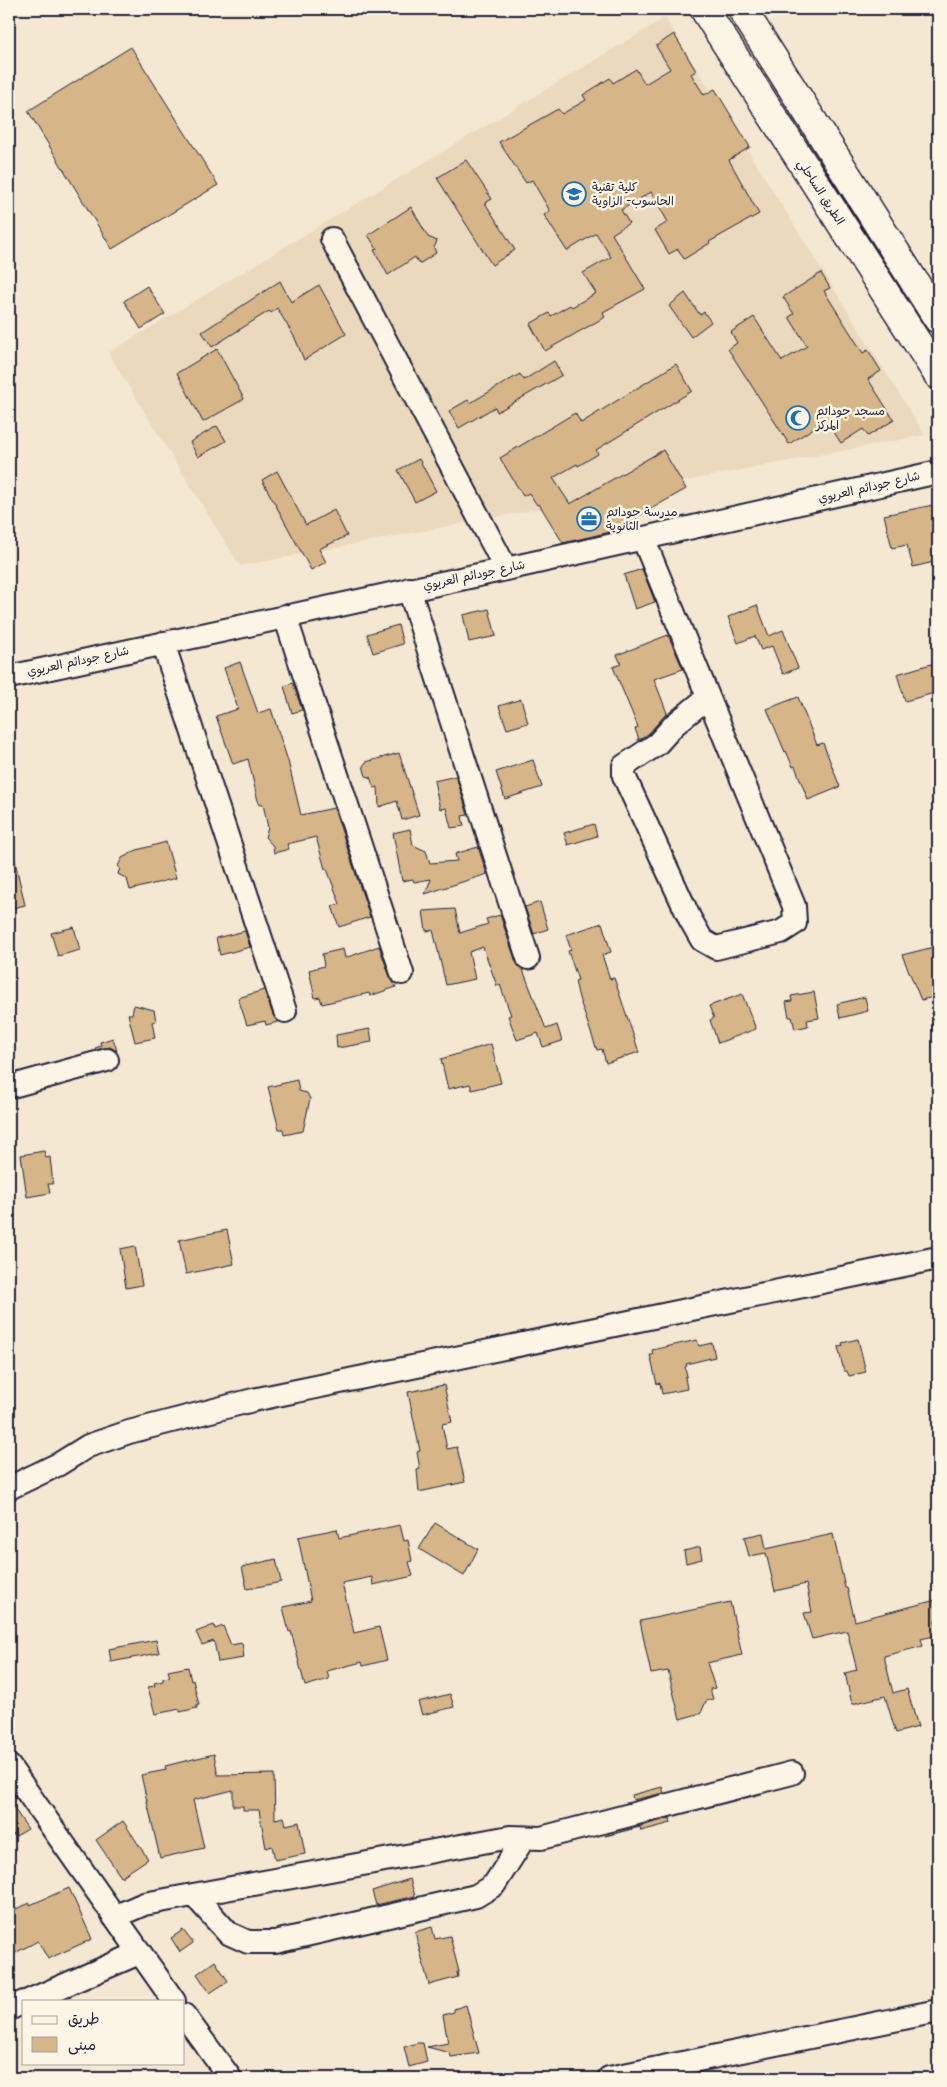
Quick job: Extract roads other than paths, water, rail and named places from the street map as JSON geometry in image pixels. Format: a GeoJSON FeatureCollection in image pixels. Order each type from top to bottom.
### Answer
{"type":"FeatureCollection","features":[{"type":"Feature","properties":{"kind":"highway","name":"الطريق الساحلي"},"geometry":{"type":"LineString","coordinates":[[704,9],[938,375]]}},
{"type":"Feature","properties":{"kind":"highway"},"geometry":{"type":"LineString","coordinates":[[742,9],[938,318]]}},
{"type":"Feature","properties":{"kind":"street"},"geometry":{"type":"LineString","coordinates":[[332,239],[506,569]]}},
{"type":"Feature","properties":{"kind":"street","name":"شارع جودائم العريوي"},"geometry":{"type":"LineString","coordinates":[[9,677],[506,569],[938,472]]}},
{"type":"Feature","properties":{"kind":"street"},"geometry":{"type":"LineString","coordinates":[[643,538],[708,696],[794,906],[795,923],[781,932],[716,948],[702,940],[690,920],[624,776],[624,766],[657,744],[674,725],[708,696]]}},
{"type":"Feature","properties":{"kind":"street"},"geometry":{"type":"LineString","coordinates":[[409,589],[528,958]]}},
{"type":"Feature","properties":{"kind":"street"},"geometry":{"type":"LineString","coordinates":[[285,616],[402,974]]}},
{"type":"Feature","properties":{"kind":"street"},"geometry":{"type":"LineString","coordinates":[[163,643],[285,1011]]}},
{"type":"Feature","properties":{"kind":"street"},"geometry":{"type":"LineString","coordinates":[[9,1087],[107,1060]]}},
{"type":"Feature","properties":{"kind":"street"},"geometry":{"type":"LineString","coordinates":[[9,1488],[59,1464],[88,1446],[129,1432],[253,1400],[938,1258]]}},
{"type":"Feature","properties":{"kind":"street"},"geometry":{"type":"LineString","coordinates":[[9,1766],[173,2000]]}},
{"type":"Feature","properties":{"kind":"street"},"geometry":{"type":"LineString","coordinates":[[114,1917],[144,1904],[510,1837],[541,1838],[792,1773]]}},
{"type":"Feature","properties":{"kind":"street"},"geometry":{"type":"LineString","coordinates":[[194,1895],[228,1933],[248,1942],[275,1942],[476,1896],[494,1885],[524,1838]]}},
{"type":"Feature","properties":{"kind":"street"},"geometry":{"type":"LineString","coordinates":[[30,2000],[139,1953]]}},
{"type":"Feature","properties":{"kind":"street"},"geometry":{"type":"LineString","coordinates":[[9,2009],[22,2003]]}},
{"type":"Feature","properties":{"kind":"street"},"geometry":{"type":"LineString","coordinates":[[609,2078],[938,2011]]}},
{"type":"Feature","properties":{"kind":"street"},"geometry":{"type":"LineString","coordinates":[[185,2016],[230,2078]]}},
{"type":"Feature","properties":{"kind":"place","name":"كلية تقنية الحاسوب- الزاوية"},"geometry":{"type":"Point","coordinates":[574,194]}},
{"type":"Feature","properties":{"kind":"place","name":"مسجد جودائم المركز"},"geometry":{"type":"Point","coordinates":[798,418]}},
{"type":"Feature","properties":{"kind":"place","name":"مدرسة جودائم الثانوية"},"geometry":{"type":"Point","coordinates":[589,519]}}]}
